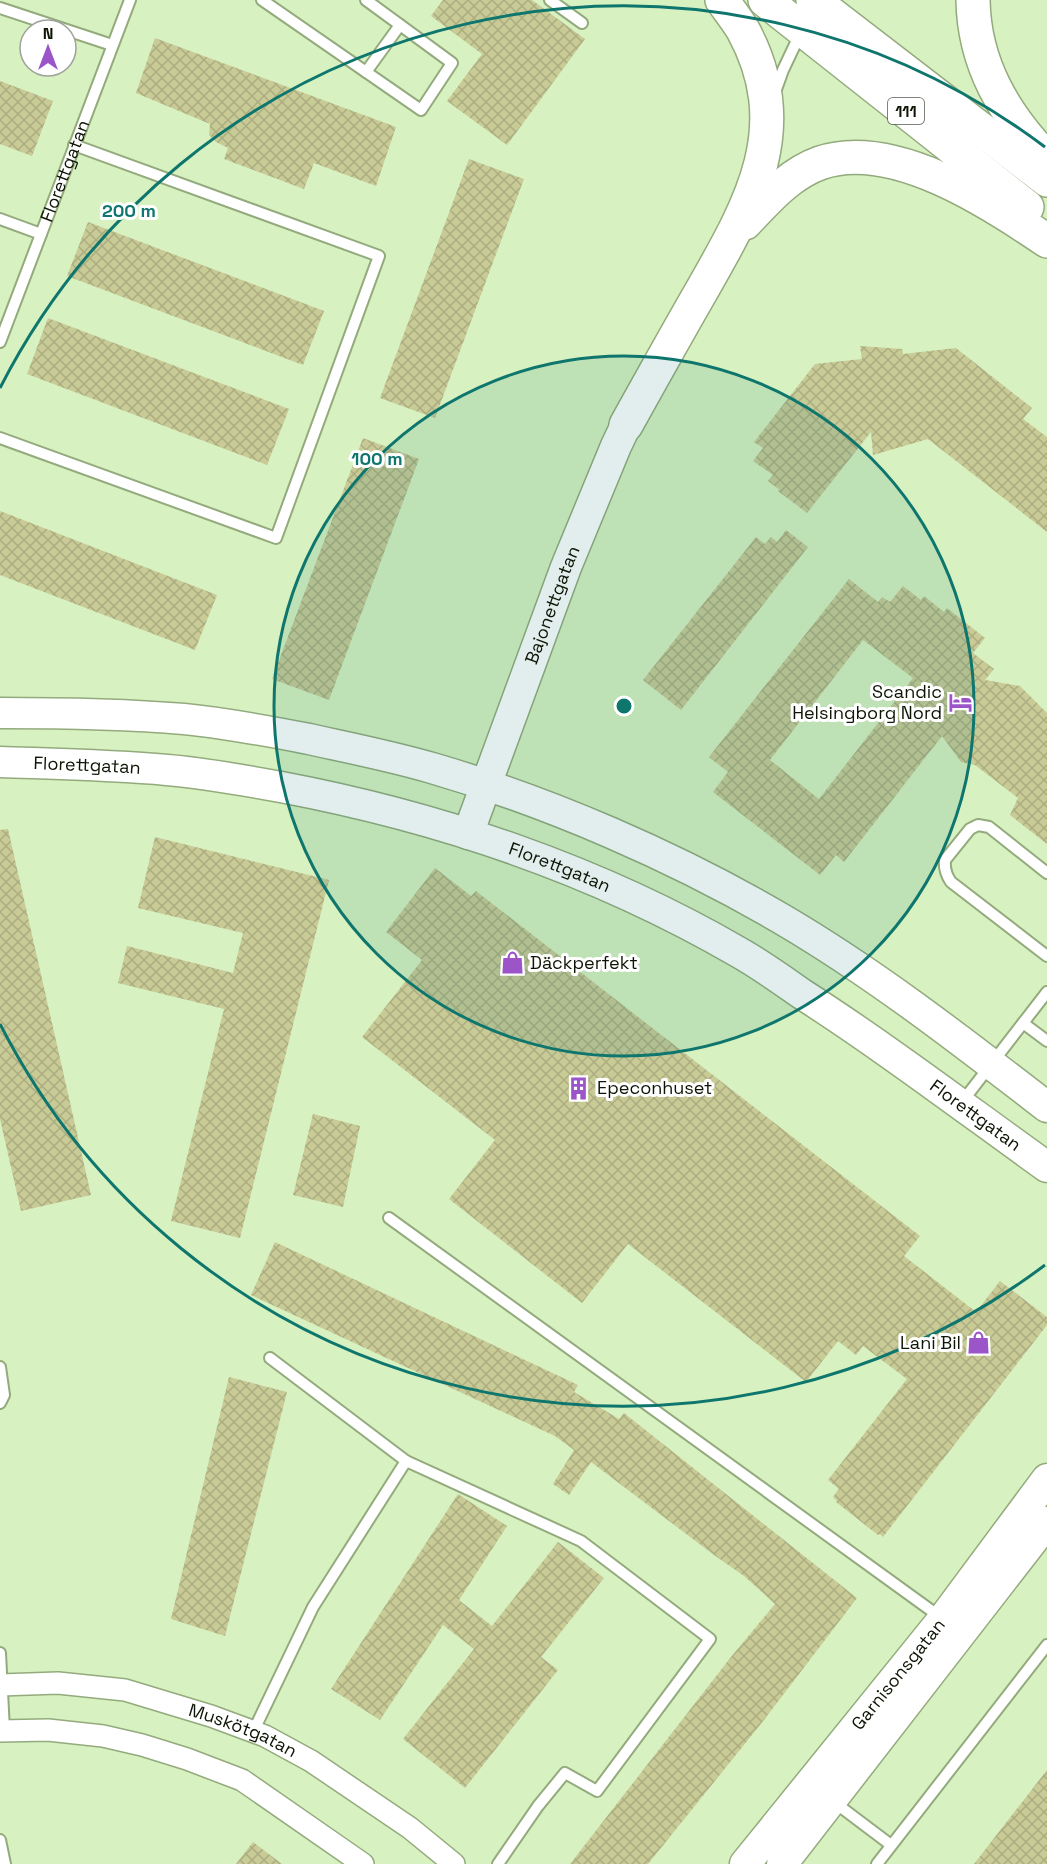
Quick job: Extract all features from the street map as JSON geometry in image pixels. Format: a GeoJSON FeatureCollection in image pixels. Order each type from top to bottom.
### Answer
{"type":"FeatureCollection","features":[{"type":"Feature","properties":{"kind":"main road"},"geometry":{"type":"LineString","coordinates":[[626,425],[658,365],[734,235],[761,167],[767,137],[763,82],[751,46],[742,28],[722,0]]}},
{"type":"Feature","properties":{"kind":"main road","name":"111"},"geometry":{"type":"LineString","coordinates":[[765,0],[811,11],[1047,180]]}},
{"type":"Feature","properties":{"kind":"main road"},"geometry":{"type":"LineString","coordinates":[[974,0],[976,32],[991,81],[1022,133],[1047,159]]}},
{"type":"Feature","properties":{"kind":"main road","name":"111"},"geometry":{"type":"LineString","coordinates":[[811,11],[1047,222]]}},
{"type":"Feature","properties":{"kind":"main road"},"geometry":{"type":"LineString","coordinates":[[734,235],[774,193],[794,176],[818,164],[842,157],[851,157],[869,158],[930,174],[994,206],[1047,241]]}},
{"type":"Feature","properties":{"kind":"street","name":"Bajonettgatan"},"geometry":{"type":"LineString","coordinates":[[468,834],[566,567],[626,425]]}},
{"type":"Feature","properties":{"kind":"street"},"geometry":{"type":"LineString","coordinates":[[0,713],[186,719],[369,751],[432,767],[485,785],[626,840],[734,892],[782,919],[882,983],[1047,1107]]}},
{"type":"Feature","properties":{"kind":"street","name":"Florettgatan"},"geometry":{"type":"LineString","coordinates":[[0,762],[85,764],[169,770],[245,780],[336,797],[403,814],[519,852],[598,883],[742,954],[844,1021],[1047,1167]]}},
{"type":"Feature","properties":{"kind":"street","name":"Garnisonsgatan"},"geometry":{"type":"LineString","coordinates":[[745,1864],[943,1619],[1047,1479]]}},
{"type":"Feature","properties":{"kind":"street","name":"Garnisonsgatan"},"geometry":{"type":"LineString","coordinates":[[782,1864],[1047,1522]]}},
{"type":"Feature","properties":{"kind":"street","name":"Muskötgatan"},"geometry":{"type":"LineString","coordinates":[[1,1684],[58,1683],[125,1690],[211,1716],[265,1736],[311,1761],[410,1828],[454,1864]]}},
{"type":"Feature","properties":{"kind":"street"},"geometry":{"type":"LineString","coordinates":[[2,1730],[48,1730],[103,1736],[187,1759],[242,1780],[363,1864]]}},
{"type":"Feature","properties":{"kind":"lane","name":"Florettgatan"},"geometry":{"type":"LineString","coordinates":[[0,342],[130,0]]}},
{"type":"Feature","properties":{"kind":"lane"},"geometry":{"type":"LineString","coordinates":[[262,0],[421,110],[452,63],[366,0]]}},
{"type":"Feature","properties":{"kind":"lane"},"geometry":{"type":"LineString","coordinates":[[550,0],[582,23]]}},
{"type":"Feature","properties":{"kind":"lane"},"geometry":{"type":"LineString","coordinates":[[0,8],[112,45]]}},
{"type":"Feature","properties":{"kind":"lane"},"geometry":{"type":"LineString","coordinates":[[767,116],[783,70],[811,11]]}},
{"type":"Feature","properties":{"kind":"lane"},"geometry":{"type":"LineString","coordinates":[[366,72],[400,25]]}},
{"type":"Feature","properties":{"kind":"lane"},"geometry":{"type":"LineString","coordinates":[[0,438],[276,538],[379,256],[74,145]]}},
{"type":"Feature","properties":{"kind":"lane"},"geometry":{"type":"LineString","coordinates":[[0,219],[41,234]]}},
{"type":"Feature","properties":{"kind":"lane"},"geometry":{"type":"LineString","coordinates":[[1047,873],[989,827],[978,825],[970,829],[945,860],[944,866],[951,882],[1047,956]]}},
{"type":"Feature","properties":{"kind":"lane"},"geometry":{"type":"LineString","coordinates":[[960,1105],[1047,992]]}},
{"type":"Feature","properties":{"kind":"lane"},"geometry":{"type":"LineString","coordinates":[[1023,1023],[1047,1041]]}},
{"type":"Feature","properties":{"kind":"lane"},"geometry":{"type":"LineString","coordinates":[[389,1218],[943,1619]]}},
{"type":"Feature","properties":{"kind":"lane"},"geometry":{"type":"LineString","coordinates":[[270,1358],[406,1461],[581,1541],[710,1639],[597,1791],[565,1773],[538,1806],[498,1864]]}},
{"type":"Feature","properties":{"kind":"lane"},"geometry":{"type":"LineString","coordinates":[[0,1367],[4,1395],[0,1403]]}},
{"type":"Feature","properties":{"kind":"lane"},"geometry":{"type":"LineString","coordinates":[[252,1732],[313,1607],[406,1461]]}},
{"type":"Feature","properties":{"kind":"lane"},"geometry":{"type":"LineString","coordinates":[[877,1864],[1047,1645]]}},
{"type":"Feature","properties":{"kind":"lane"},"geometry":{"type":"LineString","coordinates":[[0,1653],[2,1730]]}},
{"type":"Feature","properties":{"kind":"lane"},"geometry":{"type":"LineString","coordinates":[[831,1800],[891,1845]]}},
{"type":"Feature","properties":{"kind":"lane"},"geometry":{"type":"LineString","coordinates":[[0,1840],[5,1864]]}},
{"type":"Feature","properties":{"kind":"building"},"geometry":{"type":"Polygon","coordinates":[[[443,0],[532,0],[585,39],[507,145],[447,101],[482,54],[431,16],[443,0]]]}},
{"type":"Feature","properties":{"kind":"building"},"geometry":{"type":"Polygon","coordinates":[[[155,38],[396,127],[376,186],[314,163],[304,189],[224,159],[228,148],[216,142],[209,135],[210,124],[136,93],[155,38]]]}},
{"type":"Feature","properties":{"kind":"building"},"geometry":{"type":"Polygon","coordinates":[[[0,81],[53,101],[32,156],[0,144],[0,81]]]}},
{"type":"Feature","properties":{"kind":"building"},"geometry":{"type":"Polygon","coordinates":[[[469,159],[524,179],[435,418],[380,398],[469,159]]]}},
{"type":"Feature","properties":{"kind":"building"},"geometry":{"type":"Polygon","coordinates":[[[88,222],[324,311],[303,365],[67,276],[88,222]]]}},
{"type":"Feature","properties":{"kind":"building"},"geometry":{"type":"Polygon","coordinates":[[[48,318],[289,409],[267,465],[27,374],[48,318]]]}},
{"type":"Feature","properties":{"kind":"building"},"geometry":{"type":"Polygon","coordinates":[[[860,346],[902,349],[903,354],[956,348],[1032,408],[1023,419],[1047,437],[1047,532],[928,439],[873,455],[871,432],[807,513],[778,491],[780,490],[768,481],[773,475],[753,461],[763,448],[754,442],[815,364],[862,359],[860,346]]]}},
{"type":"Feature","properties":{"kind":"building"},"geometry":{"type":"Polygon","coordinates":[[[363,438],[419,459],[329,700],[272,679],[363,438]]]}},
{"type":"Feature","properties":{"kind":"building"},"geometry":{"type":"Polygon","coordinates":[[[0,511],[217,595],[195,650],[0,575],[0,511]]]}},
{"type":"Feature","properties":{"kind":"building"},"geometry":{"type":"Polygon","coordinates":[[[786,530],[808,547],[681,710],[643,680],[756,537],[765,544],[771,537],[777,542],[786,530]]]}},
{"type":"Feature","properties":{"kind":"building","name":"Scandic Helsingborg Nord"},"geometry":{"type":"Polygon","coordinates":[[[849,579],[878,602],[882,597],[890,602],[903,586],[921,600],[924,596],[944,612],[947,608],[985,638],[973,653],[994,669],[985,680],[1020,686],[1047,713],[1047,844],[1010,815],[1018,798],[975,765],[961,762],[942,736],[844,862],[836,855],[820,875],[713,792],[728,772],[709,757],[849,579]],[[863,640],[770,760],[819,799],[913,678],[863,640]]]}},
{"type":"Feature","properties":{"kind":"building"},"geometry":{"type":"Polygon","coordinates":[[[8,829],[91,1195],[21,1211],[0,1119],[0,830],[8,829]]]}},
{"type":"Feature","properties":{"kind":"building"},"geometry":{"type":"Polygon","coordinates":[[[155,837],[329,880],[240,1238],[171,1221],[224,1009],[118,983],[127,946],[233,973],[243,933],[138,908],[155,837]]]}},
{"type":"Feature","properties":{"kind":"building","name":"Epeconhuset"},"geometry":{"type":"Polygon","coordinates":[[[435,868],[471,896],[476,891],[920,1236],[904,1256],[976,1312],[1000,1281],[1047,1317],[1047,1325],[883,1537],[836,1502],[833,1497],[839,1489],[828,1480],[907,1379],[863,1346],[856,1355],[838,1341],[806,1382],[628,1244],[582,1303],[449,1199],[495,1140],[362,1037],[422,960],[386,932],[435,868]]]}},
{"type":"Feature","properties":{"kind":"building"},"geometry":{"type":"Polygon","coordinates":[[[313,1114],[360,1126],[343,1207],[293,1195],[313,1114]]]}},
{"type":"Feature","properties":{"kind":"building"},"geometry":{"type":"Polygon","coordinates":[[[275,1242],[578,1385],[574,1392],[619,1419],[624,1413],[857,1598],[760,1725],[648,1864],[570,1864],[775,1604],[744,1576],[591,1462],[569,1495],[553,1484],[574,1450],[555,1436],[251,1295],[275,1242]]]}},
{"type":"Feature","properties":{"kind":"building"},"geometry":{"type":"Polygon","coordinates":[[[229,1377],[287,1392],[225,1636],[171,1619],[229,1377]]]}},
{"type":"Feature","properties":{"kind":"building"},"geometry":{"type":"Polygon","coordinates":[[[458,1494],[507,1526],[459,1600],[492,1626],[558,1542],[604,1578],[541,1657],[558,1670],[465,1788],[403,1739],[474,1649],[443,1625],[380,1720],[331,1689],[458,1494]]]}},
{"type":"Feature","properties":{"kind":"building"},"geometry":{"type":"Polygon","coordinates":[[[1047,1770],[1047,1864],[974,1864],[1047,1770]]]}},
{"type":"Feature","properties":{"kind":"building"},"geometry":{"type":"Polygon","coordinates":[[[253,1842],[282,1864],[236,1864],[253,1842]]]}},
{"type":"Feature","properties":{"kind":"place","name":"Scandic Helsingborg Nord"},"geometry":{"type":"Point","coordinates":[960,702]}},
{"type":"Feature","properties":{"kind":"place","name":"Däckperfekt"},"geometry":{"type":"Point","coordinates":[512,963]}},
{"type":"Feature","properties":{"kind":"place","name":"Epeconhuset"},"geometry":{"type":"Point","coordinates":[579,1088]}},
{"type":"Feature","properties":{"kind":"place","name":"Lani Bil"},"geometry":{"type":"Point","coordinates":[979,1343]}}]}
